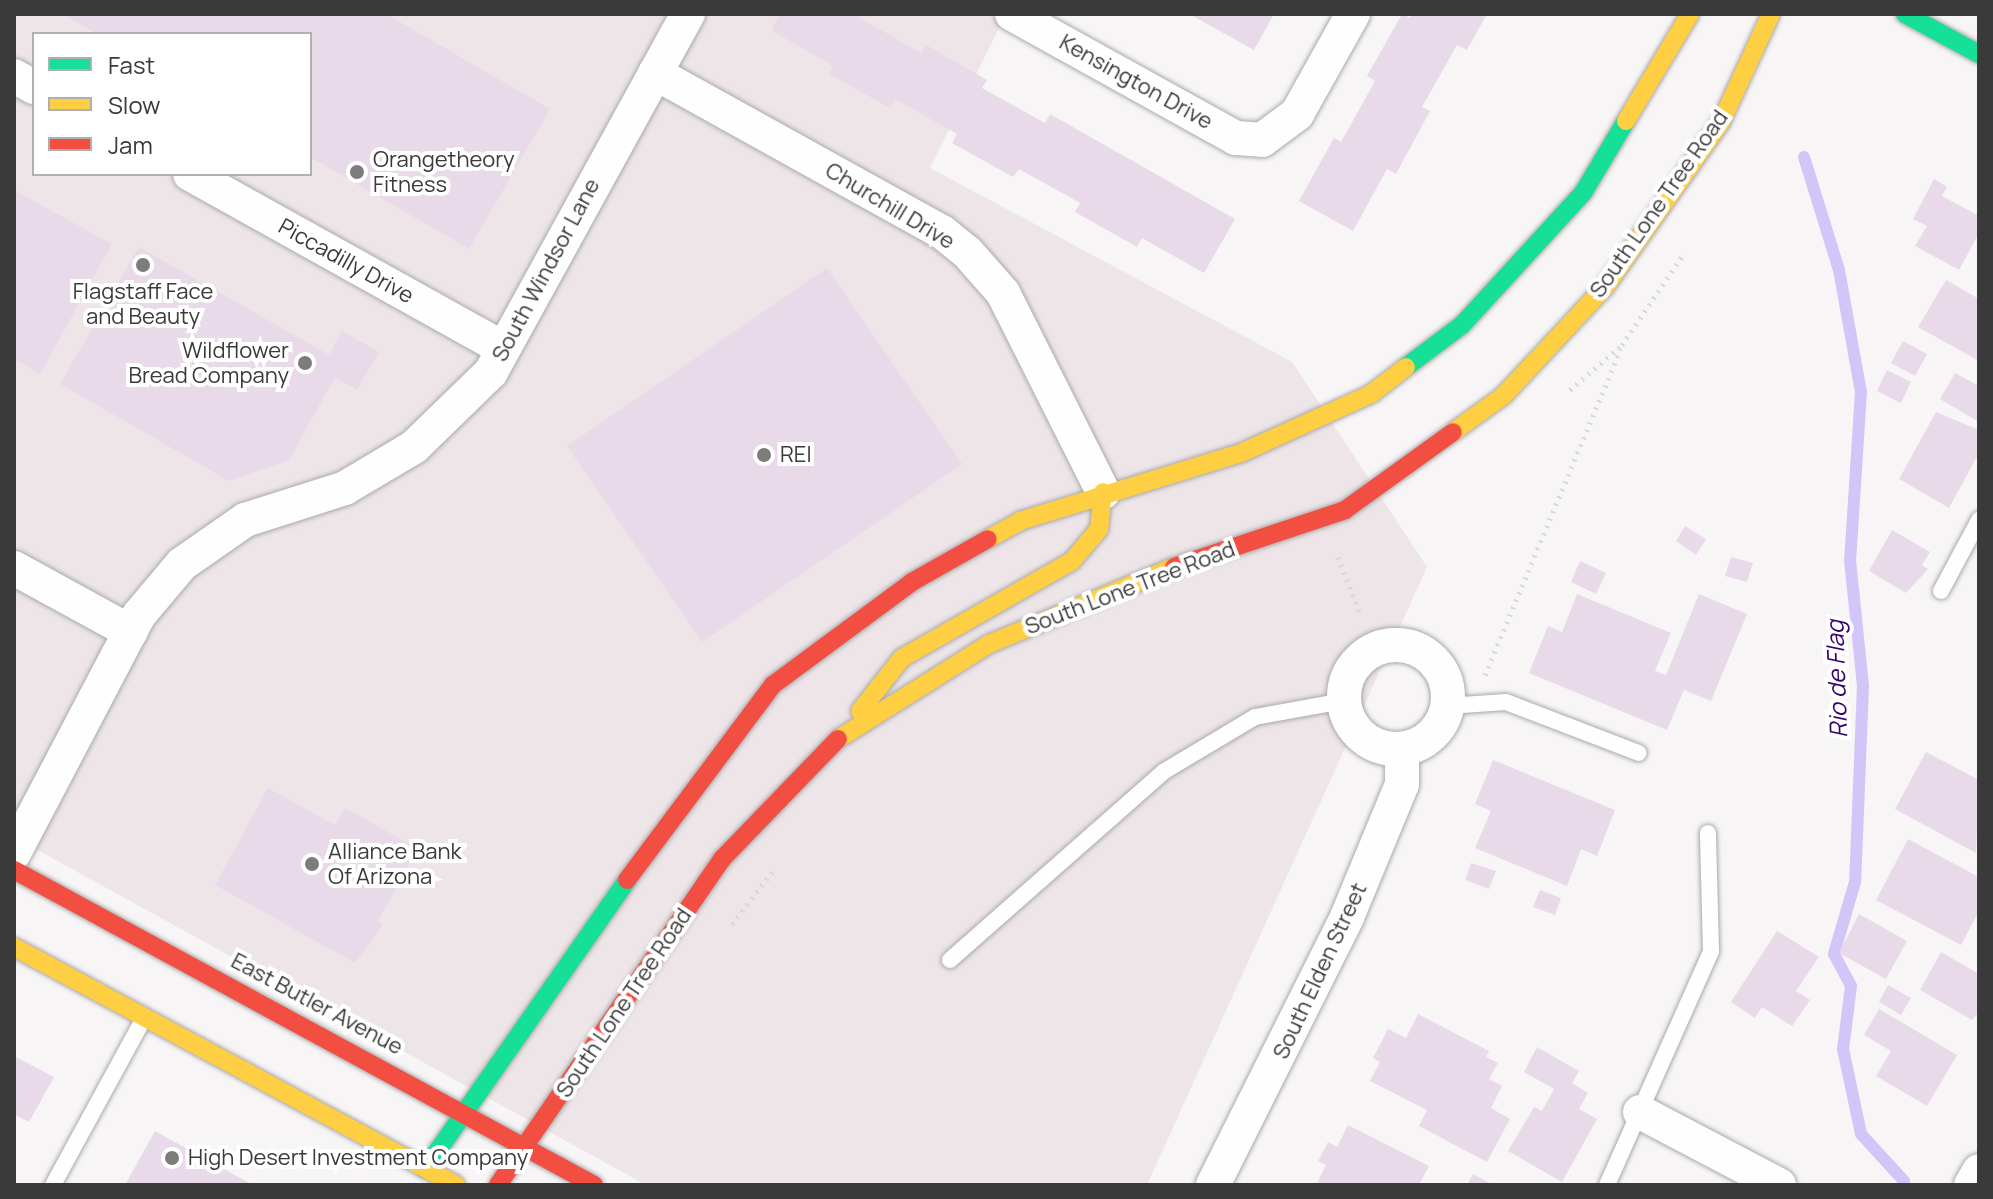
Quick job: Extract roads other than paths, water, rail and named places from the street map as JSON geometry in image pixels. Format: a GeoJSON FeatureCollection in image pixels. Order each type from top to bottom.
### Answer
{"type":"FeatureCollection","features":[{"type":"Feature","properties":{"kind":"main road"},"geometry":{"type":"LineString","coordinates":[[424,1177],[465,1111],[659,835],[773,685],[912,582],[1020,521],[1103,492],[1241,453],[1371,394],[1462,325],[1583,193],[1690,14]]}},
{"type":"Feature","properties":{"kind":"main road","name":"South Lone Tree Road"},"geometry":{"type":"LineString","coordinates":[[498,1185],[722,859],[844,733],[989,644],[1179,565],[1345,510],[1503,396],[1605,287],[1721,122],[1771,14]]}},
{"type":"Feature","properties":{"kind":"main road"},"geometry":{"type":"LineString","coordinates":[[1905,14],[1979,54]]}},
{"type":"Feature","properties":{"kind":"main road"},"geometry":{"type":"LineString","coordinates":[[844,733],[902,658],[993,601],[1072,561],[1099,529],[1103,492]]}},
{"type":"Feature","properties":{"kind":"main road","name":"East Butler Avenue"},"geometry":{"type":"LineString","coordinates":[[14,870],[465,1111],[594,1185]]}},
{"type":"Feature","properties":{"kind":"main road"},"geometry":{"type":"LineString","coordinates":[[14,947],[144,1017],[424,1177],[456,1185]]}},
{"type":"Feature","properties":{"kind":"street","name":"South Windsor Lane"},"geometry":{"type":"LineString","coordinates":[[14,853],[131,632],[182,564],[245,520],[345,488],[414,447],[491,372],[688,14]]}},
{"type":"Feature","properties":{"kind":"street","name":"Kensington Drive"},"geometry":{"type":"LineString","coordinates":[[1012,14],[1236,138],[1262,140],[1297,114],[1353,14]]}},
{"type":"Feature","properties":{"kind":"street","name":"Churchill Drive"},"geometry":{"type":"LineString","coordinates":[[655,73],[942,232],[967,252],[1003,293],[1103,492]]}},
{"type":"Feature","properties":{"kind":"street"},"geometry":{"type":"LineString","coordinates":[[14,76],[32,86]]}},
{"type":"Feature","properties":{"kind":"street","name":"Piccadilly Drive"},"geometry":{"type":"LineString","coordinates":[[194,176],[503,348]]}},
{"type":"Feature","properties":{"kind":"street"},"geometry":{"type":"LineString","coordinates":[[14,568],[131,632]]}},
{"type":"Feature","properties":{"kind":"street"},"geometry":{"type":"LineString","coordinates":[[1398,645],[1430,658],[1444,681],[1447,706],[1432,735],[1402,749],[1369,742],[1352,724],[1343,701],[1352,668],[1380,647],[1398,645]]}},
{"type":"Feature","properties":{"kind":"street","name":"South Elden Street"},"geometry":{"type":"LineString","coordinates":[[1213,1185],[1347,917],[1402,784],[1402,749]]}},
{"type":"Feature","properties":{"kind":"street"},"geometry":{"type":"LineString","coordinates":[[1640,1112],[1779,1185]]}},
{"type":"Feature","properties":{"kind":"street"},"geometry":{"type":"LineString","coordinates":[[1971,1185],[1979,1171]]}},
{"type":"Feature","properties":{"kind":"lane"},"geometry":{"type":"LineString","coordinates":[[1941,591],[1979,520]]}},
{"type":"Feature","properties":{"kind":"lane"},"geometry":{"type":"LineString","coordinates":[[950,960],[1176,764],[1255,717],[1343,701]]}},
{"type":"Feature","properties":{"kind":"lane"},"geometry":{"type":"LineString","coordinates":[[1447,706],[1506,702],[1639,753]]}},
{"type":"Feature","properties":{"kind":"lane"},"geometry":{"type":"LineString","coordinates":[[1607,1185],[1711,951],[1708,833]]}},
{"type":"Feature","properties":{"kind":"lane"},"geometry":{"type":"LineString","coordinates":[[53,1185],[144,1017]]}},
{"type":"Feature","properties":{"kind":"waterway","name":"Rio de Flag"},"geometry":{"type":"LineString","coordinates":[[1804,157],[1839,270],[1861,392],[1850,560],[1863,686],[1855,882],[1834,954],[1851,986],[1843,1049],[1861,1134],[1904,1181]]}},
{"type":"Feature","properties":{"kind":"place","name":"Orangetheory Fitness"},"geometry":{"type":"Point","coordinates":[357,172]}},
{"type":"Feature","properties":{"kind":"place","name":"Flagstaff Face and Beauty"},"geometry":{"type":"Point","coordinates":[143,265]}},
{"type":"Feature","properties":{"kind":"place","name":"Wildflower Bread Company"},"geometry":{"type":"Point","coordinates":[305,363]}},
{"type":"Feature","properties":{"kind":"place","name":"REI"},"geometry":{"type":"Point","coordinates":[764,455]}},
{"type":"Feature","properties":{"kind":"place","name":"Alliance Bank Of Arizona"},"geometry":{"type":"Point","coordinates":[312,864]}},
{"type":"Feature","properties":{"kind":"place","name":"High Desert Investment Company"},"geometry":{"type":"Point","coordinates":[172,1158]}}]}
